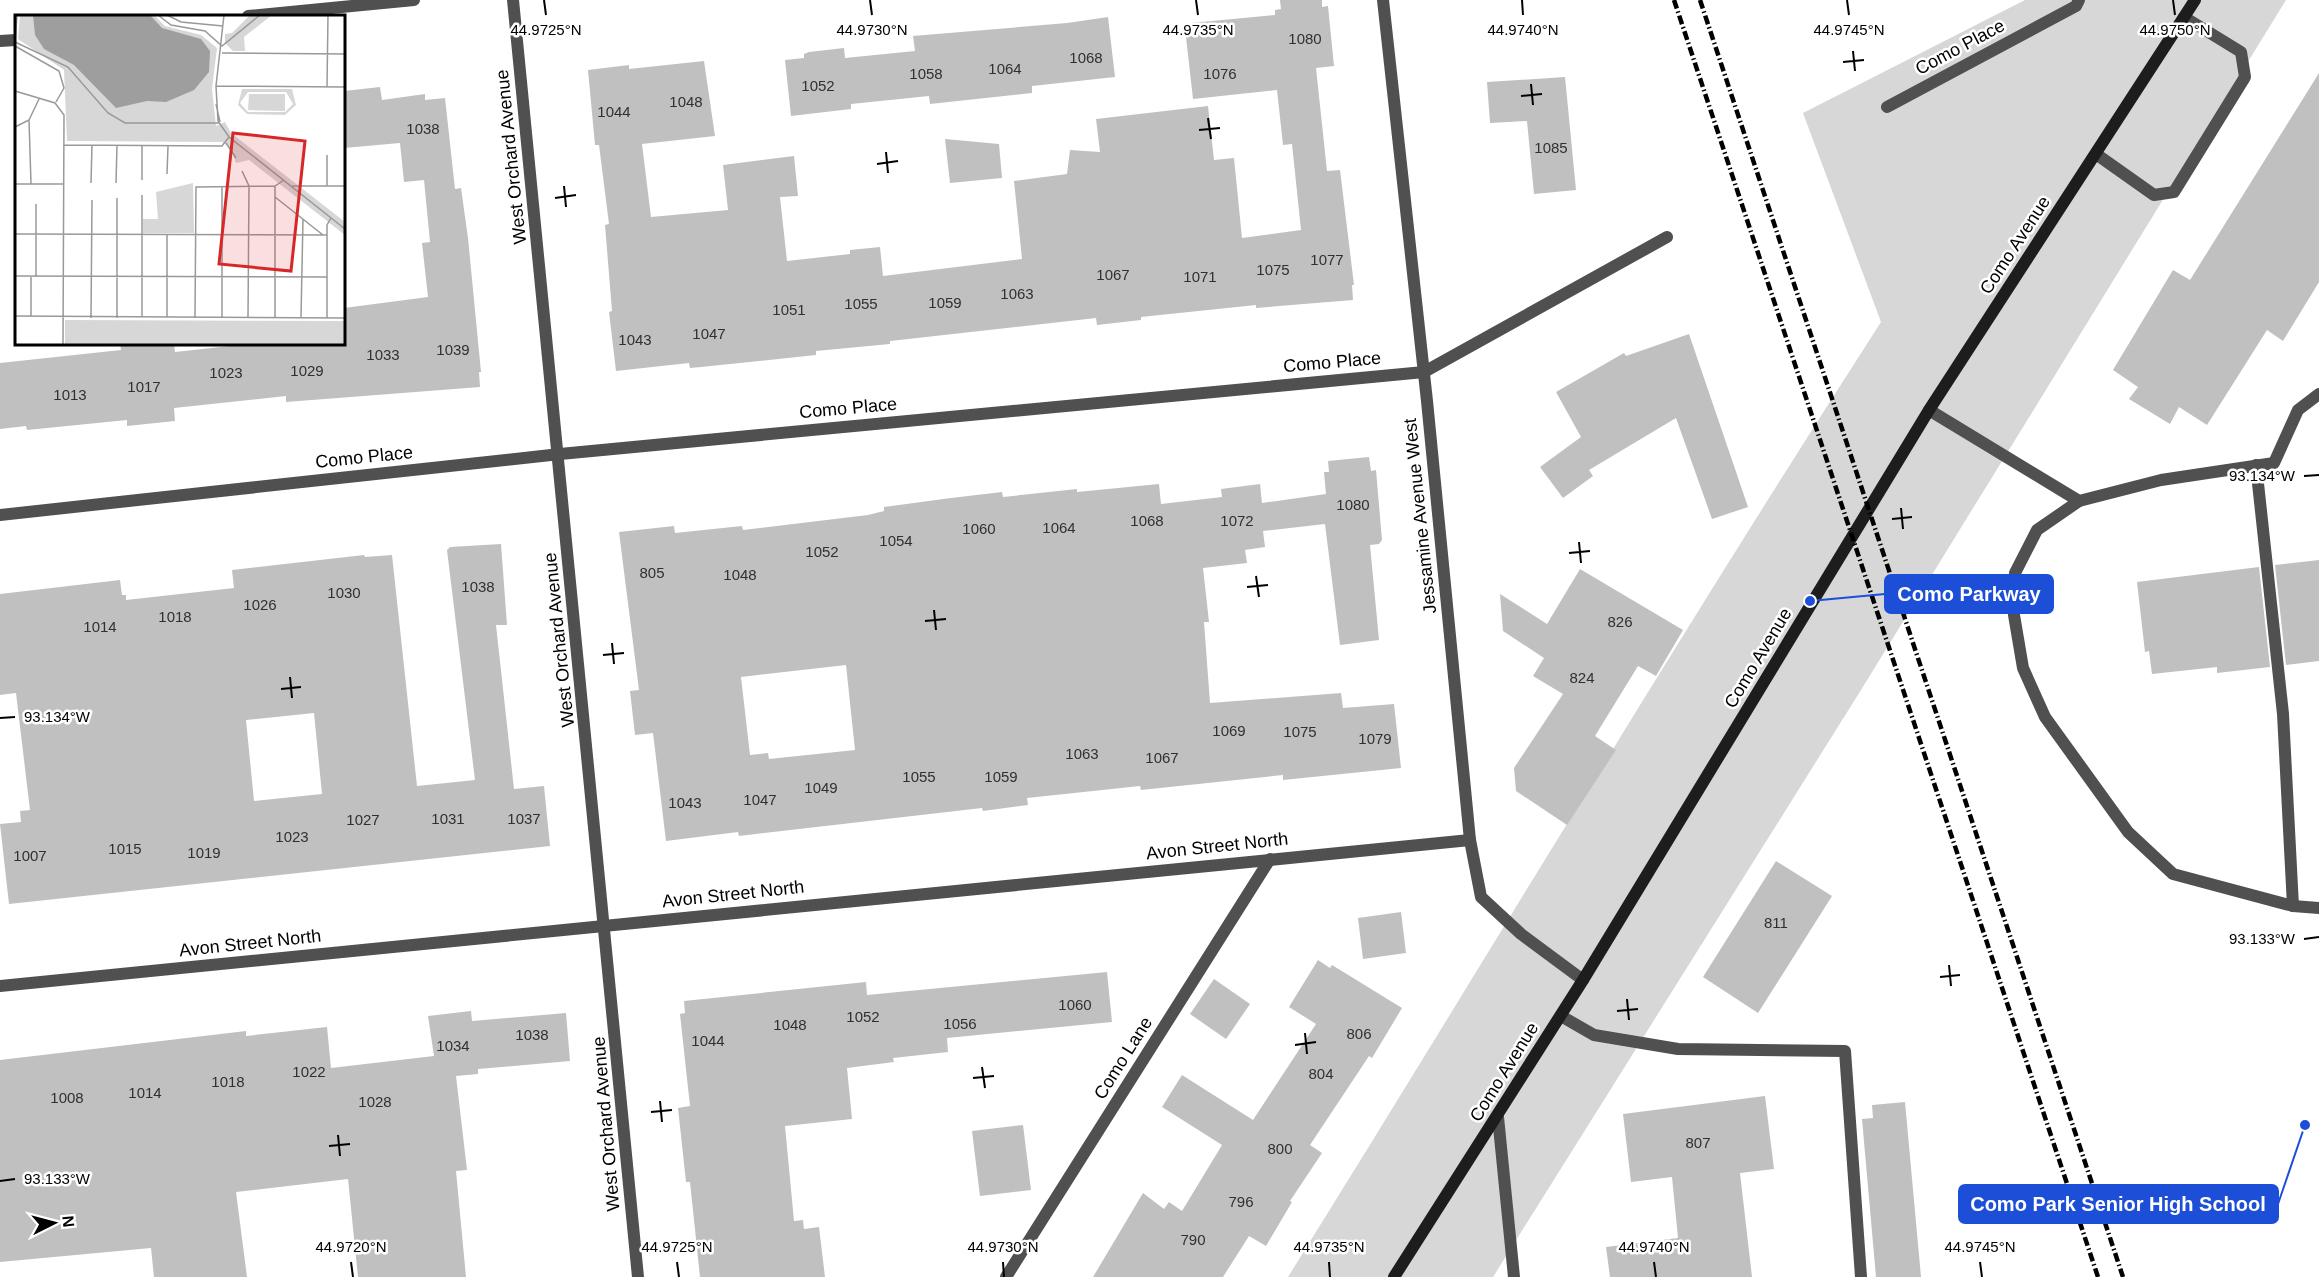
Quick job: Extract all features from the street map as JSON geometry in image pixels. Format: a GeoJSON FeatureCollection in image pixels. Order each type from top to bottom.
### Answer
{"type":"FeatureCollection","features":[{"type":"Feature","properties":{"kind":"street"},"geometry":{"type":"LineString","coordinates":[[258,15],[414,0]]}},
{"type":"Feature","properties":{"kind":"street","name":"West Orchard Avenue"},"geometry":{"type":"LineString","coordinates":[[513,0],[560,454],[638,1277]]}},
{"type":"Feature","properties":{"kind":"street","name":"Jessamine Avenue West"},"geometry":{"type":"LineString","coordinates":[[1383,0],[1424,372],[1470,840],[1480,897],[1521,934],[1583,980]]}},
{"type":"Feature","properties":{"kind":"street","name":"Como Place"},"geometry":{"type":"LineString","coordinates":[[1887,107],[2076,6],[2079,0]]}},
{"type":"Feature","properties":{"kind":"street","name":"Como Avenue"},"geometry":{"type":"LineString","coordinates":[[1394,1277],[1561,1016],[1929,410],[2195,0]]}},
{"type":"Feature","properties":{"kind":"street"},"geometry":{"type":"LineString","coordinates":[[2096,154],[2154,195],[2175,192],[2245,77],[2241,52],[2184,17]]}},
{"type":"Feature","properties":{"kind":"street"},"geometry":{"type":"LineString","coordinates":[[0,41],[15,40]]}},
{"type":"Feature","properties":{"kind":"street","name":"Como Place"},"geometry":{"type":"LineString","coordinates":[[0,515],[560,454],[1424,372],[1666,237]]}},
{"type":"Feature","properties":{"kind":"street"},"geometry":{"type":"LineString","coordinates":[[2319,394],[2298,410],[2274,463],[2161,480],[2079,501],[2037,530],[2015,573],[2014,615],[2023,668],[2045,717],[2128,832],[2173,874],[2293,906],[2319,908]]}},
{"type":"Feature","properties":{"kind":"street"},"geometry":{"type":"LineString","coordinates":[[1929,410],[2079,501]]}},
{"type":"Feature","properties":{"kind":"street"},"geometry":{"type":"LineString","coordinates":[[2256,465],[2283,714],[2293,906]]}},
{"type":"Feature","properties":{"kind":"street","name":"Avon Street North"},"geometry":{"type":"LineString","coordinates":[[0,986],[1470,840]]}},
{"type":"Feature","properties":{"kind":"street","name":"Como Lane"},"geometry":{"type":"LineString","coordinates":[[1006,1277],[1270,859]]}},
{"type":"Feature","properties":{"kind":"street"},"geometry":{"type":"LineString","coordinates":[[1561,1016],[1594,1035],[1678,1049],[1845,1051],[1861,1277]]}},
{"type":"Feature","properties":{"kind":"street"},"geometry":{"type":"LineString","coordinates":[[1498,1117],[1514,1277]]}},
{"type":"Feature","properties":{"kind":"shaded area"},"geometry":{"type":"Polygon","coordinates":[[[2025,0],[2286,0],[1861,690],[1493,1277],[1288,1277],[1656,679],[1881,322],[1803,113],[2025,0]]]}},
{"type":"Feature","properties":{"kind":"building"},"geometry":{"type":"Polygon","coordinates":[[[1280,0],[1322,0],[1322,7],[1328,6],[1334,66],[1316,68],[1327,171],[1340,170],[1354,285],[1352,285],[1353,300],[1256,308],[1256,305],[1141,317],[1141,320],[1097,325],[1096,318],[890,341],[890,344],[816,351],[816,355],[690,368],[689,363],[616,371],[609,312],[612,311],[605,225],[609,224],[599,145],[595,145],[588,70],[629,65],[629,69],[704,61],[715,136],[642,144],[651,217],[728,210],[723,165],[794,156],[798,196],[780,197],[787,261],[850,254],[850,250],[880,247],[883,276],[1022,259],[1014,181],[1067,174],[1070,150],[1100,152],[1096,119],[1208,106],[1214,160],[1234,158],[1242,238],[1301,230],[1292,144],[1283,145],[1277,90],[1193,99],[1186,37],[1192,36],[1191,23],[1275,15],[1275,10],[1281,9],[1280,0]]]}},
{"type":"Feature","properties":{"kind":"building"},"geometry":{"type":"Polygon","coordinates":[[[1108,17],[1115,77],[1032,86],[1032,93],[930,104],[929,96],[851,104],[851,109],[791,116],[785,60],[804,58],[804,54],[809,52],[844,48],[845,58],[915,51],[913,36],[1067,23],[1108,17]]]}},
{"type":"Feature","properties":{"kind":"building"},"geometry":{"type":"Polygon","coordinates":[[[2319,73],[2319,282],[2283,341],[2267,330],[2207,425],[2179,407],[2170,424],[2129,399],[2138,387],[2113,370],[2173,270],[2190,280],[2319,73]]]}},
{"type":"Feature","properties":{"kind":"building"},"geometry":{"type":"Polygon","coordinates":[[[1565,77],[1576,190],[1534,194],[1527,121],[1490,123],[1487,82],[1565,77]]]}},
{"type":"Feature","properties":{"kind":"building"},"geometry":{"type":"Polygon","coordinates":[[[380,87],[382,100],[425,94],[425,100],[445,98],[455,189],[461,188],[468,238],[481,372],[479,372],[480,387],[286,402],[286,396],[174,408],[175,421],[127,426],[127,420],[27,430],[26,426],[0,429],[0,363],[121,350],[120,345],[174,345],[175,352],[239,345],[345,345],[345,308],[428,297],[422,243],[430,242],[424,180],[404,182],[400,143],[345,148],[345,91],[380,87]]]}},
{"type":"Feature","properties":{"kind":"building"},"geometry":{"type":"Polygon","coordinates":[[[945,139],[999,144],[1002,178],[950,183],[945,139]]]}},
{"type":"Feature","properties":{"kind":"building"},"geometry":{"type":"Polygon","coordinates":[[[1689,334],[1748,507],[1712,519],[1676,418],[1589,470],[1593,476],[1563,498],[1540,467],[1581,437],[1556,392],[1624,353],[1626,356],[1689,334]]]}},
{"type":"Feature","properties":{"kind":"building"},"geometry":{"type":"Polygon","coordinates":[[[1369,457],[1371,471],[1376,470],[1382,540],[1379,544],[1370,545],[1379,640],[1340,645],[1325,524],[1263,531],[1265,547],[1245,550],[1247,563],[1203,568],[1209,622],[1204,622],[1210,703],[1341,693],[1343,708],[1394,704],[1401,768],[1283,780],[1283,775],[1141,790],[1140,786],[1027,798],[1028,805],[983,811],[982,808],[739,836],[738,832],[666,841],[653,733],[635,735],[630,691],[639,690],[619,532],[674,526],[675,533],[742,526],[743,530],[868,515],[884,511],[884,507],[1002,492],[1003,497],[1077,489],[1077,492],[1159,484],[1161,504],[1222,497],[1221,489],[1260,484],[1262,503],[1326,494],[1324,472],[1329,472],[1328,461],[1369,457]],[[846,665],[741,677],[750,755],[768,753],[769,759],[855,750],[846,665]]]}},
{"type":"Feature","properties":{"kind":"building"},"geometry":{"type":"Polygon","coordinates":[[[501,544],[507,625],[496,625],[514,789],[544,786],[550,846],[9,904],[0,824],[21,822],[20,811],[30,810],[16,693],[0,695],[0,594],[120,580],[122,595],[126,595],[126,600],[234,588],[232,570],[364,555],[365,557],[392,555],[417,786],[475,780],[447,550],[450,547],[501,544]],[[314,713],[246,720],[254,801],[322,794],[314,713]]]}},
{"type":"Feature","properties":{"kind":"building"},"geometry":{"type":"Polygon","coordinates":[[[2319,560],[2319,661],[2286,665],[2275,565],[2319,560]]]}},
{"type":"Feature","properties":{"kind":"building"},"geometry":{"type":"Polygon","coordinates":[[[2259,567],[2270,667],[2217,673],[2217,667],[2152,674],[2149,651],[2145,652],[2137,582],[2259,567]]]}},
{"type":"Feature","properties":{"kind":"building"},"geometry":{"type":"Polygon","coordinates":[[[1580,569],[1683,630],[1656,676],[1638,666],[1595,736],[1616,750],[1567,825],[1516,791],[1514,768],[1563,694],[1533,676],[1544,658],[1503,631],[1500,594],[1547,624],[1580,569]]]}},
{"type":"Feature","properties":{"kind":"building"},"geometry":{"type":"Polygon","coordinates":[[[1776,861],[1832,896],[1758,1013],[1703,977],[1776,861]]]}},
{"type":"Feature","properties":{"kind":"building"},"geometry":{"type":"Polygon","coordinates":[[[1401,912],[1406,953],[1363,959],[1358,918],[1401,912]]]}},
{"type":"Feature","properties":{"kind":"building"},"geometry":{"type":"Polygon","coordinates":[[[1318,960],[1330,968],[1332,965],[1402,1008],[1372,1058],[1369,1056],[1310,1145],[1322,1153],[1290,1201],[1292,1202],[1266,1246],[1249,1236],[1223,1277],[1093,1277],[1143,1193],[1164,1209],[1169,1202],[1182,1211],[1222,1145],[1162,1107],[1182,1075],[1253,1120],[1316,1024],[1289,1007],[1318,960]]]}},
{"type":"Feature","properties":{"kind":"building"},"geometry":{"type":"Polygon","coordinates":[[[1107,972],[1112,1022],[947,1038],[948,1052],[893,1058],[894,1062],[847,1068],[852,1119],[785,1126],[794,1221],[803,1220],[804,1229],[819,1227],[825,1277],[700,1277],[690,1182],[686,1182],[678,1108],[690,1106],[680,1014],[685,1013],[684,1001],[866,982],[867,995],[1107,972]]]}},
{"type":"Feature","properties":{"kind":"building"},"geometry":{"type":"Polygon","coordinates":[[[1214,979],[1250,1004],[1226,1039],[1190,1014],[1214,979]]]}},
{"type":"Feature","properties":{"kind":"building"},"geometry":{"type":"Polygon","coordinates":[[[471,1011],[472,1021],[566,1013],[570,1061],[478,1069],[478,1074],[456,1076],[467,1170],[456,1171],[466,1277],[358,1277],[348,1179],[236,1192],[247,1277],[154,1277],[151,1248],[0,1262],[0,1060],[246,1031],[246,1036],[327,1027],[331,1068],[434,1056],[428,1016],[471,1011]]]}},
{"type":"Feature","properties":{"kind":"building"},"geometry":{"type":"Polygon","coordinates":[[[1765,1096],[1774,1169],[1740,1173],[1752,1277],[1610,1277],[1606,1247],[1678,1238],[1672,1177],[1631,1182],[1623,1114],[1765,1096]]]}},
{"type":"Feature","properties":{"kind":"building"},"geometry":{"type":"Polygon","coordinates":[[[1905,1102],[1921,1277],[1876,1277],[1862,1119],[1873,1118],[1872,1105],[1905,1102]]]}},
{"type":"Feature","properties":{"kind":"building"},"geometry":{"type":"Polygon","coordinates":[[[1023,1125],[1031,1190],[980,1196],[972,1131],[1023,1125]]]}},
{"type":"Feature","properties":{"kind":"railway"},"geometry":{"type":"LineString","coordinates":[[1674,0],[2098,1277]]}},
{"type":"Feature","properties":{"kind":"railway"},"geometry":{"type":"LineString","coordinates":[[1700,0],[2123,1277]]}},
{"type":"Feature","properties":{"kind":"place","name":"Como Parkway"},"geometry":{"type":"Point","coordinates":[1810,601]}},
{"type":"Feature","properties":{"kind":"place","name":"Como Park Senior High School"},"geometry":{"type":"Point","coordinates":[2305,1125]}}]}
